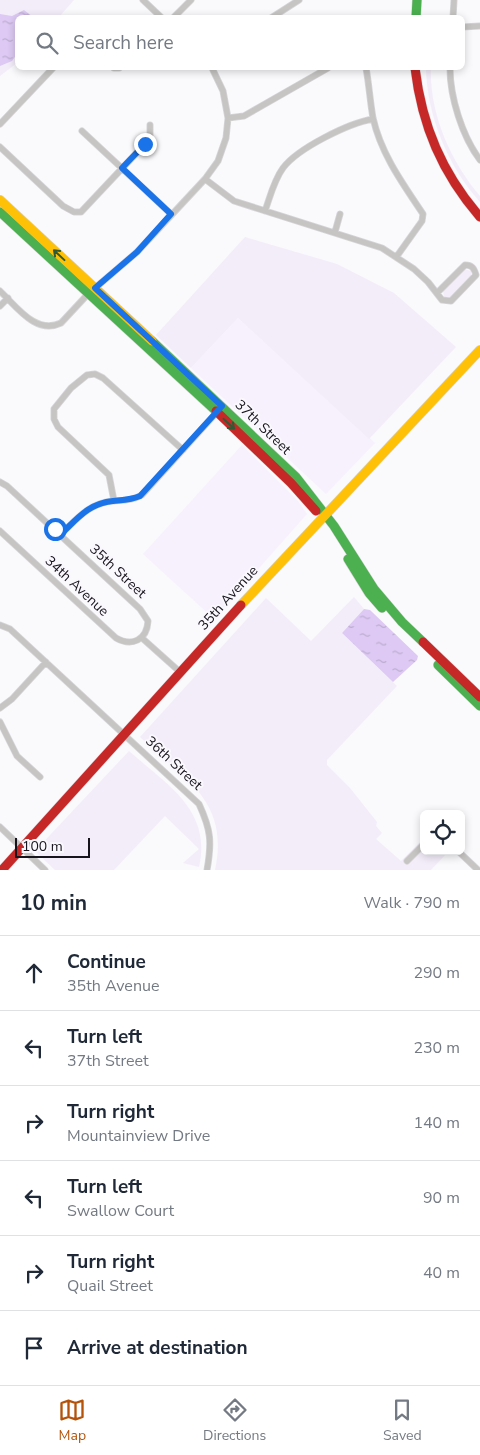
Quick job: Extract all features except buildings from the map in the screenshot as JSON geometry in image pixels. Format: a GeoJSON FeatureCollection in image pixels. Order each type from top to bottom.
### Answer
{"type":"FeatureCollection","features":[{"type":"Feature","properties":{"kind":"main road"},"geometry":{"type":"LineString","coordinates":[[416,15],[417,0]]}},
{"type":"Feature","properties":{"kind":"main road"},"geometry":{"type":"LineString","coordinates":[[415,70],[419,102],[431,141],[450,180],[480,217]]}},
{"type":"Feature","properties":{"kind":"main road","name":"37th Street"},"geometry":{"type":"LineString","coordinates":[[0,200],[92,291],[296,478],[374,589],[402,622],[480,697]]}},
{"type":"Feature","properties":{"kind":"main road","name":"37th Street"},"geometry":{"type":"LineString","coordinates":[[0,212],[92,291]]}},
{"type":"Feature","properties":{"kind":"main road","name":"35th Avenue"},"geometry":{"type":"LineString","coordinates":[[2,870],[322,515],[480,350]]}},
{"type":"Feature","properties":{"kind":"main road","name":"37th Street"},"geometry":{"type":"LineString","coordinates":[[322,515],[369,593],[398,626],[480,706]]}},
{"type":"Feature","properties":{"kind":"street"},"geometry":{"type":"LineString","coordinates":[[143,0],[159,15]]}},
{"type":"Feature","properties":{"kind":"street"},"geometry":{"type":"LineString","coordinates":[[176,15],[191,0]]}},
{"type":"Feature","properties":{"kind":"street"},"geometry":{"type":"LineString","coordinates":[[276,15],[299,0]]}},
{"type":"Feature","properties":{"kind":"street"},"geometry":{"type":"LineString","coordinates":[[453,15],[454,0]]}},
{"type":"Feature","properties":{"kind":"street"},"geometry":{"type":"LineString","coordinates":[[465,27],[480,26]]}},
{"type":"Feature","properties":{"kind":"street"},"geometry":{"type":"LineString","coordinates":[[0,124],[51,70]]}},
{"type":"Feature","properties":{"kind":"street"},"geometry":{"type":"LineString","coordinates":[[0,291],[33,322],[46,327],[61,323],[92,291],[137,252],[205,179],[218,160],[226,138],[228,118],[223,91],[213,70]]}},
{"type":"Feature","properties":{"kind":"street"},"geometry":{"type":"LineString","coordinates":[[228,118],[244,116],[324,70]]}},
{"type":"Feature","properties":{"kind":"street"},"geometry":{"type":"LineString","coordinates":[[366,70],[374,119],[385,153],[405,188],[423,214],[422,221],[397,256]]}},
{"type":"Feature","properties":{"kind":"street"},"geometry":{"type":"LineString","coordinates":[[450,70],[450,81],[461,123],[477,147],[480,160]]}},
{"type":"Feature","properties":{"kind":"street"},"geometry":{"type":"LineString","coordinates":[[265,211],[282,170],[290,160],[350,124],[374,119]]}},
{"type":"Feature","properties":{"kind":"street"},"geometry":{"type":"LineString","coordinates":[[0,147],[63,206],[74,212],[81,212],[150,136],[150,125]]}},
{"type":"Feature","properties":{"kind":"street"},"geometry":{"type":"LineString","coordinates":[[82,131],[171,214]]}},
{"type":"Feature","properties":{"kind":"street"},"geometry":{"type":"LineString","coordinates":[[205,179],[234,201],[369,242],[397,256],[428,282],[442,300],[451,301],[472,281],[476,275],[474,269],[470,265],[465,265],[437,293]]}},
{"type":"Feature","properties":{"kind":"street"},"geometry":{"type":"LineString","coordinates":[[335,232],[340,214]]}},
{"type":"Feature","properties":{"kind":"street"},"geometry":{"type":"LineString","coordinates":[[0,306],[8,298]]}},
{"type":"Feature","properties":{"kind":"street"},"geometry":{"type":"LineString","coordinates":[[114,500],[110,475],[58,426],[54,419],[55,407],[81,378],[92,374],[103,378],[183,450]]}},
{"type":"Feature","properties":{"kind":"street"},"geometry":{"type":"LineString","coordinates":[[61,534],[85,510],[114,500],[126,501],[140,496],[220,409]]}},
{"type":"Feature","properties":{"kind":"street","name":"34th Avenue"},"geometry":{"type":"LineString","coordinates":[[0,482],[8,486],[61,534]]}},
{"type":"Feature","properties":{"kind":"street","name":"34th Avenue"},"geometry":{"type":"LineString","coordinates":[[0,531],[116,638],[129,643],[142,638]]}},
{"type":"Feature","properties":{"kind":"street","name":"35th Street"},"geometry":{"type":"LineString","coordinates":[[61,534],[143,611],[148,624],[142,638]]}},
{"type":"Feature","properties":{"kind":"street"},"geometry":{"type":"LineString","coordinates":[[3,626],[46,662],[125,734]]}},
{"type":"Feature","properties":{"kind":"street"},"geometry":{"type":"LineString","coordinates":[[142,638],[180,672]]}},
{"type":"Feature","properties":{"kind":"street"},"geometry":{"type":"LineString","coordinates":[[0,708],[12,699],[46,662]]}},
{"type":"Feature","properties":{"kind":"street"},"geometry":{"type":"LineString","coordinates":[[0,722],[17,756],[40,777]]}},
{"type":"Feature","properties":{"kind":"street","name":"36th Street"},"geometry":{"type":"LineString","coordinates":[[125,734],[199,804],[209,828],[211,847],[207,870]]}},
{"type":"Feature","properties":{"kind":"street"},"geometry":{"type":"LineString","coordinates":[[0,827],[45,870]]}},
{"type":"Feature","properties":{"kind":"street"},"geometry":{"type":"LineString","coordinates":[[407,861],[420,848]]}},
{"type":"Feature","properties":{"kind":"street"},"geometry":{"type":"LineString","coordinates":[[461,855],[473,869]]}},
{"type":"Feature","properties":{"kind":"shaded area"},"geometry":{"type":"Polygon","coordinates":[[[0,0],[74,0],[61,15],[15,15],[15,65],[0,76],[0,0]]]}},
{"type":"Feature","properties":{"kind":"shaded area"},"geometry":{"type":"Polygon","coordinates":[[[426,70],[431,70],[434,102],[444,136],[469,183],[480,196],[480,202],[458,173],[441,140],[430,104],[426,70]]]}},
{"type":"Feature","properties":{"kind":"shaded area"},"geometry":{"type":"Polygon","coordinates":[[[245,237],[337,264],[394,293],[456,347],[369,439],[238,318],[191,368],[156,335],[245,237]]]}},
{"type":"Feature","properties":{"kind":"shaded area"},"geometry":{"type":"Polygon","coordinates":[[[464,269],[471,271],[471,277],[451,298],[444,298],[443,290],[464,269]]]}},
{"type":"Feature","properties":{"kind":"shaded area"},"geometry":{"type":"Polygon","coordinates":[[[238,318],[375,443],[326,494],[191,368],[238,318]]]}},
{"type":"Feature","properties":{"kind":"shaded area"},"geometry":{"type":"Polygon","coordinates":[[[242,445],[298,501],[307,514],[214,619],[143,554],[242,445]]]}},
{"type":"Feature","properties":{"kind":"shaded area"},"geometry":{"type":"Polygon","coordinates":[[[354,597],[364,609],[342,633],[397,686],[327,760],[327,765],[350,788],[377,822],[376,826],[382,833],[376,839],[401,861],[420,842],[420,855],[445,855],[431,870],[215,870],[218,846],[216,826],[209,808],[200,793],[187,779],[140,737],[266,598],[311,641],[354,597]]]}},
{"type":"Feature","properties":{"kind":"shaded area"},"geometry":{"type":"Polygon","coordinates":[[[129,751],[171,788],[193,814],[199,830],[201,847],[199,867],[183,863],[199,849],[165,816],[114,870],[55,870],[35,851],[129,751]]]}},
{"type":"Feature","properties":{"kind":"water"},"geometry":{"type":"Polygon","coordinates":[[[24,10],[30,15],[15,15],[15,57],[12,61],[0,66],[0,14],[12,16],[24,10]]]}},
{"type":"Feature","properties":{"kind":"water"},"geometry":{"type":"Polygon","coordinates":[[[364,609],[370,610],[418,656],[417,660],[393,682],[342,633],[364,609]]]}},
{"type":"Feature","properties":{"kind":"traffic: fast"},"geometry":{"type":"LineString","coordinates":[[416,15],[417,0]]}},
{"type":"Feature","properties":{"kind":"traffic: fast"},"geometry":{"type":"LineString","coordinates":[[0,212],[216,411]]}},
{"type":"Feature","properties":{"kind":"traffic: fast"},"geometry":{"type":"LineString","coordinates":[[152,341],[296,477],[334,526],[374,589],[402,622],[423,642]]}},
{"type":"Feature","properties":{"kind":"traffic: fast"},"geometry":{"type":"LineString","coordinates":[[348,559],[369,593],[382,608]]}},
{"type":"Feature","properties":{"kind":"traffic: fast"},"geometry":{"type":"LineString","coordinates":[[438,665],[480,706]]}},
{"type":"Feature","properties":{"kind":"traffic: slow"},"geometry":{"type":"LineString","coordinates":[[0,200],[152,341]]}},
{"type":"Feature","properties":{"kind":"traffic: slow"},"geometry":{"type":"LineString","coordinates":[[241,605],[480,350]]}},
{"type":"Feature","properties":{"kind":"traffic: jam"},"geometry":{"type":"LineString","coordinates":[[415,70],[423,110],[436,148],[455,183],[480,217]]}},
{"type":"Feature","properties":{"kind":"traffic: jam"},"geometry":{"type":"LineString","coordinates":[[216,411],[291,483],[316,511]]}},
{"type":"Feature","properties":{"kind":"traffic: jam"},"geometry":{"type":"LineString","coordinates":[[2,870],[241,605]]}},
{"type":"Feature","properties":{"kind":"traffic: jam"},"geometry":{"type":"LineString","coordinates":[[423,642],[480,697]]}},
{"type":"Feature","properties":{"kind":"route"},"geometry":{"type":"LineString","coordinates":[[55,529],[61,534],[91,506],[114,500],[132,500],[140,496],[153,485],[222,406],[95,288],[120,264],[137,252],[171,214],[122,168],[145,144]]}}]}
